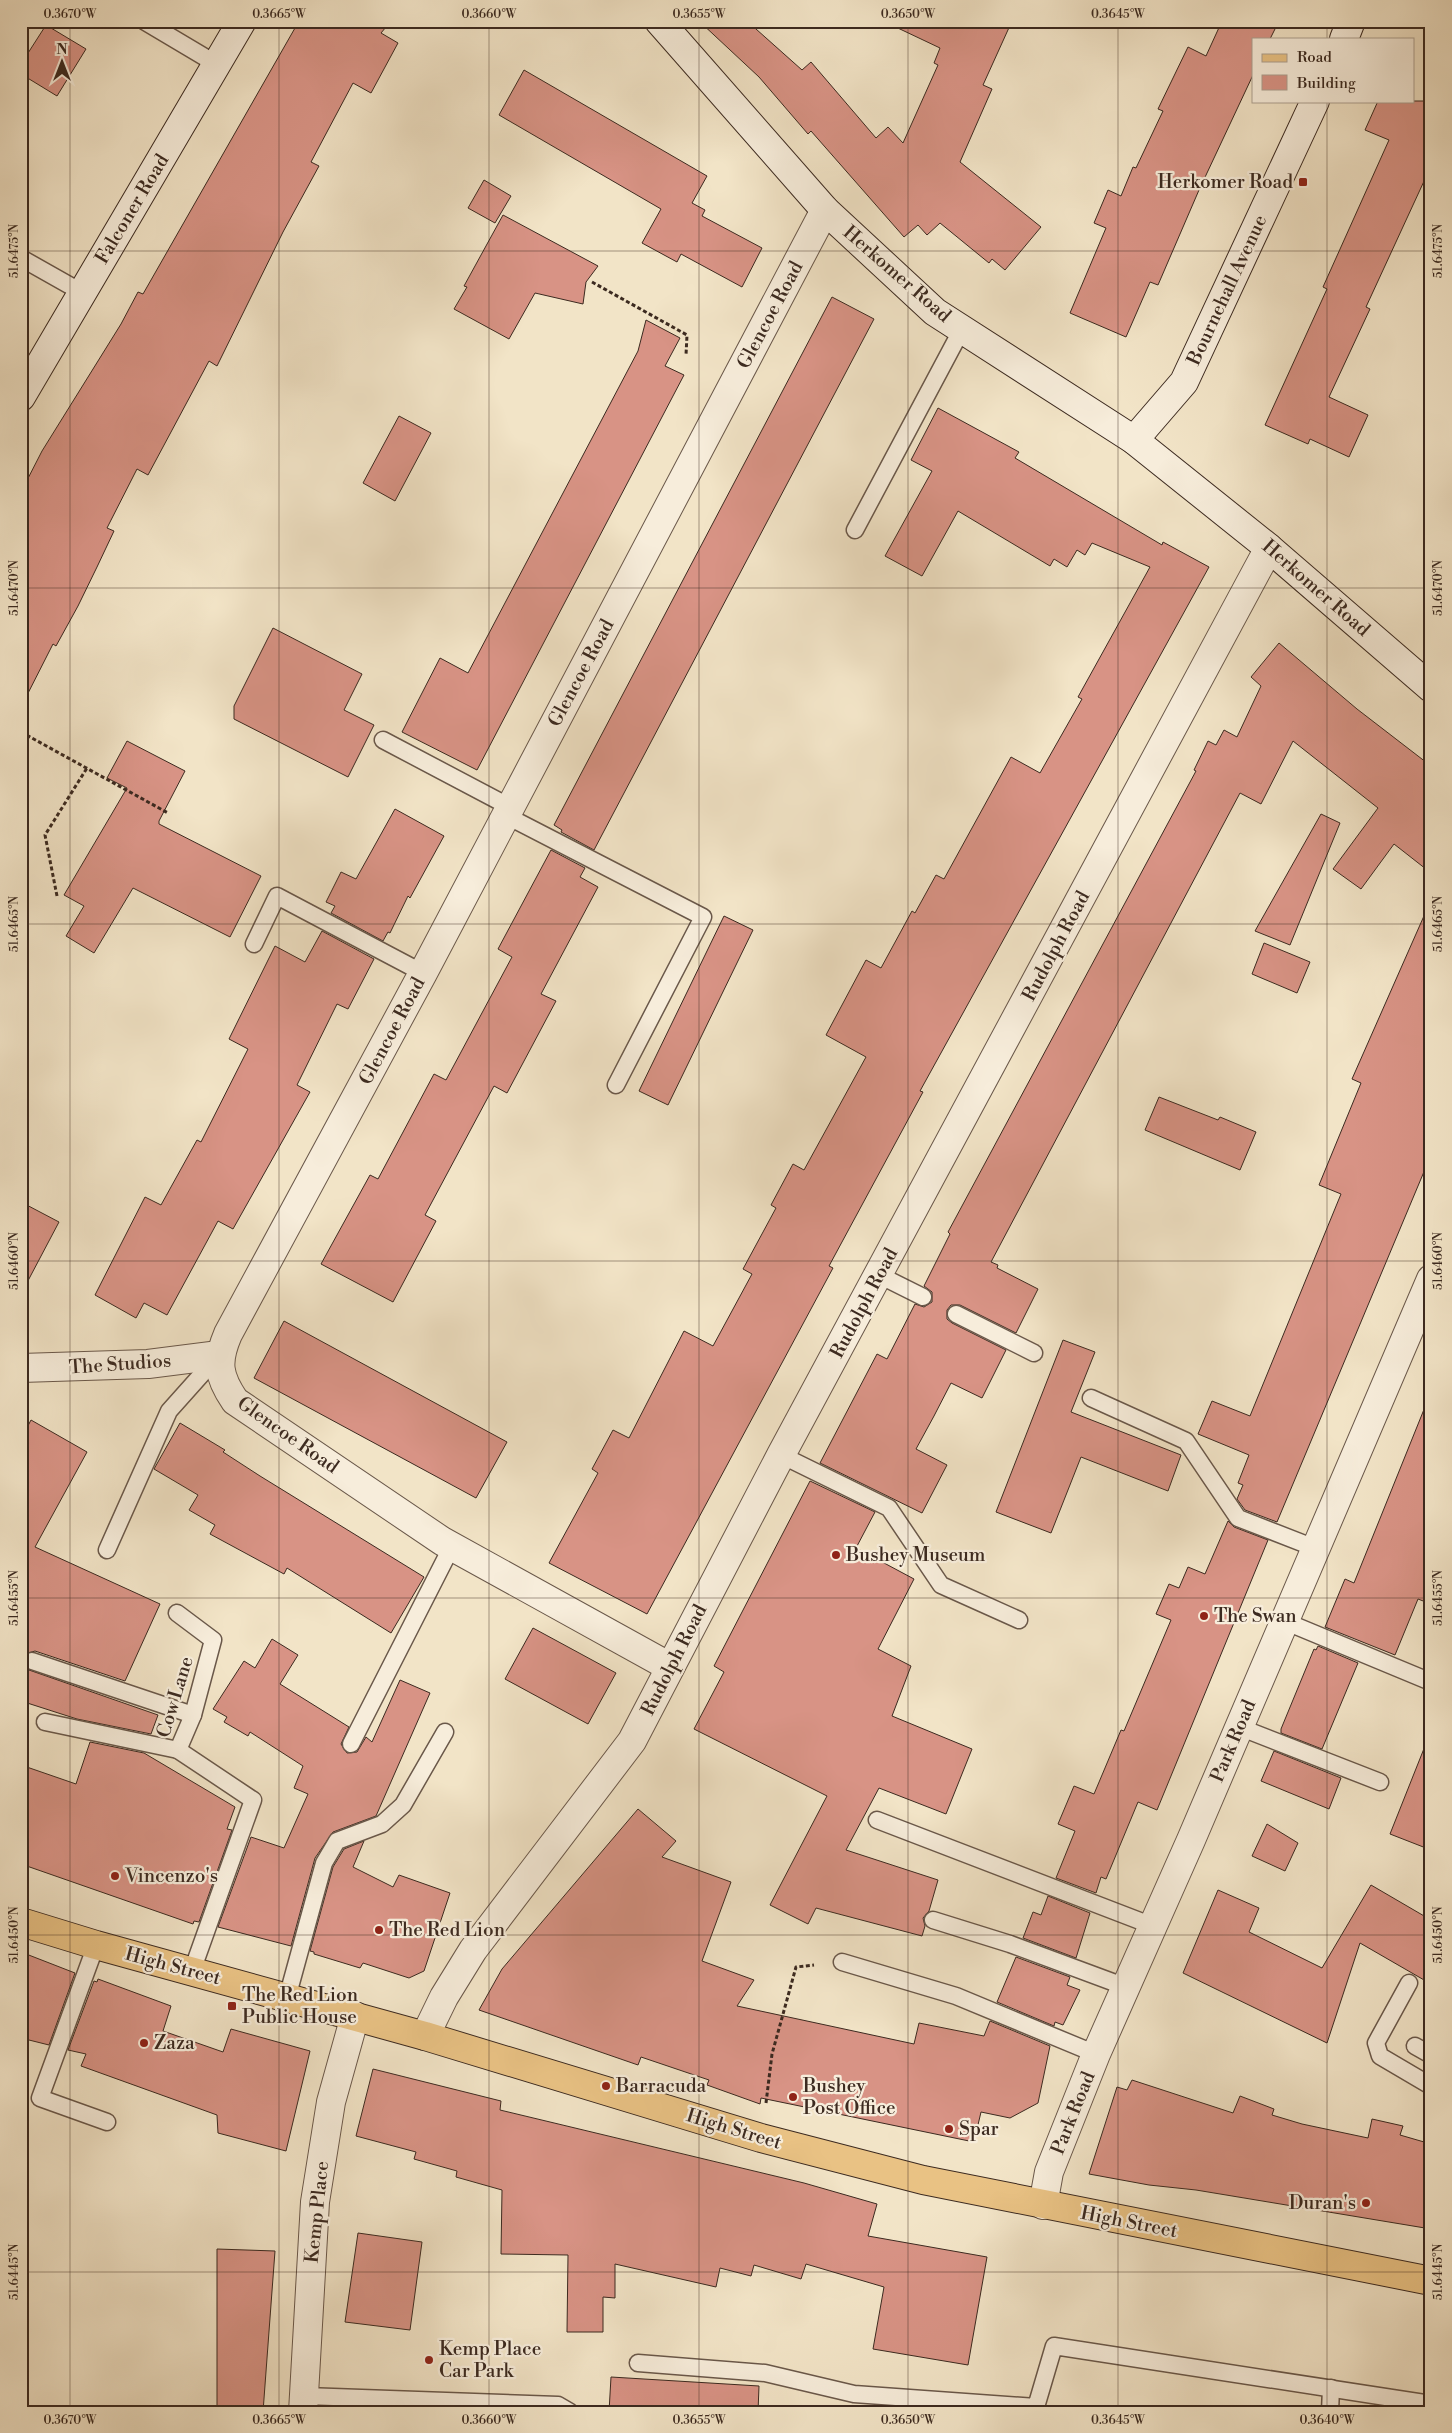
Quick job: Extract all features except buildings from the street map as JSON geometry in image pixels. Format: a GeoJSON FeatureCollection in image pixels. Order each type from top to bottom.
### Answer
{"type":"FeatureCollection","features":[{"type":"Feature","properties":{"kind":"main road","name":"High Street"},"geometry":{"type":"LineString","coordinates":[[21,1922],[96,1945],[425,2036],[761,2138],[923,2180],[1431,2281]]}},
{"type":"Feature","properties":{"kind":"street","name":"Falconer Road"},"geometry":{"type":"LineString","coordinates":[[21,397],[218,65],[242,21]]}},
{"type":"Feature","properties":{"kind":"street","name":"Herkomer Road"},"geometry":{"type":"LineString","coordinates":[[660,21],[825,210],[935,312],[1134,440],[1269,548],[1431,688]]}},
{"type":"Feature","properties":{"kind":"street"},"geometry":{"type":"LineString","coordinates":[[1344,38],[1351,21]]}},
{"type":"Feature","properties":{"kind":"street","name":"Bournehall Avenue"},"geometry":{"type":"LineString","coordinates":[[1134,440],[1184,382],[1315,102]]}},
{"type":"Feature","properties":{"kind":"street","name":"Glencoe Road"},"geometry":{"type":"LineString","coordinates":[[670,1667],[452,1546],[235,1401],[226,1388],[221,1374],[219,1355],[228,1334],[423,973],[825,210]]}},
{"type":"Feature","properties":{"kind":"street","name":"Rudolph Road"},"geometry":{"type":"LineString","coordinates":[[425,2036],[444,1997],[473,1950],[632,1741],[781,1455],[1269,548]]}},
{"type":"Feature","properties":{"kind":"street","name":"Park Road"},"geometry":{"type":"LineString","coordinates":[[1043,2205],[1049,2172],[1096,2054],[1192,1840],[1431,1279]]}},
{"type":"Feature","properties":{"kind":"street","name":"The Studios"},"geometry":{"type":"LineString","coordinates":[[21,1368],[148,1364],[219,1355]]}},
{"type":"Feature","properties":{"kind":"street","name":"Kemp Place"},"geometry":{"type":"LineString","coordinates":[[304,2404],[315,2202],[332,2102],[354,2016]]}},
{"type":"Feature","properties":{"kind":"lane"},"geometry":{"type":"LineString","coordinates":[[144,21],[218,65]]}},
{"type":"Feature","properties":{"kind":"lane"},"geometry":{"type":"LineString","coordinates":[[21,258],[82,293]]}},
{"type":"Feature","properties":{"kind":"lane"},"geometry":{"type":"LineString","coordinates":[[855,530],[962,329]]}},
{"type":"Feature","properties":{"kind":"lane"},"geometry":{"type":"LineString","coordinates":[[383,740],[508,811],[703,917],[616,1085]]}},
{"type":"Feature","properties":{"kind":"lane"},"geometry":{"type":"LineString","coordinates":[[254,944],[277,896],[423,973]]}},
{"type":"Feature","properties":{"kind":"lane"},"geometry":{"type":"LineString","coordinates":[[879,1275],[923,1297]]}},
{"type":"Feature","properties":{"kind":"lane"},"geometry":{"type":"LineString","coordinates":[[956,1314],[1034,1353]]}},
{"type":"Feature","properties":{"kind":"lane"},"geometry":{"type":"LineString","coordinates":[[107,1550],[169,1411],[219,1355]]}},
{"type":"Feature","properties":{"kind":"lane"},"geometry":{"type":"LineString","coordinates":[[1091,1398],[1186,1441],[1238,1518],[1316,1548]]}},
{"type":"Feature","properties":{"kind":"lane"},"geometry":{"type":"LineString","coordinates":[[781,1455],[889,1508],[941,1585],[1019,1620]]}},
{"type":"Feature","properties":{"kind":"lane"},"geometry":{"type":"LineString","coordinates":[[351,1744],[452,1546]]}},
{"type":"Feature","properties":{"kind":"lane","name":"Cow Lane"},"geometry":{"type":"LineString","coordinates":[[177,1613],[213,1640],[193,1715],[178,1750],[253,1800],[192,1971]]}},
{"type":"Feature","properties":{"kind":"lane"},"geometry":{"type":"LineString","coordinates":[[1284,1621],[1431,1682]]}},
{"type":"Feature","properties":{"kind":"lane"},"geometry":{"type":"LineString","coordinates":[[32,1662],[193,1715]]}},
{"type":"Feature","properties":{"kind":"lane"},"geometry":{"type":"LineString","coordinates":[[45,1722],[178,1750]]}},
{"type":"Feature","properties":{"kind":"lane"},"geometry":{"type":"LineString","coordinates":[[1239,1728],[1380,1782]]}},
{"type":"Feature","properties":{"kind":"lane"},"geometry":{"type":"LineString","coordinates":[[287,1998],[324,1863],[337,1841],[382,1824],[403,1805],[445,1732]]}},
{"type":"Feature","properties":{"kind":"lane"},"geometry":{"type":"LineString","coordinates":[[877,1820],[1153,1926]]}},
{"type":"Feature","properties":{"kind":"lane"},"geometry":{"type":"LineString","coordinates":[[933,1920],[1010,1944],[1126,1987]]}},
{"type":"Feature","properties":{"kind":"lane"},"geometry":{"type":"LineString","coordinates":[[96,1945],[40,2098],[107,2122]]}},
{"type":"Feature","properties":{"kind":"lane"},"geometry":{"type":"LineString","coordinates":[[842,1962],[956,1996],[1096,2054]]}},
{"type":"Feature","properties":{"kind":"lane"},"geometry":{"type":"LineString","coordinates":[[1409,1983],[1376,2043],[1380,2056],[1431,2086]]}},
{"type":"Feature","properties":{"kind":"lane"},"geometry":{"type":"LineString","coordinates":[[1415,2046],[1431,2055]]}},
{"type":"Feature","properties":{"kind":"lane"},"geometry":{"type":"LineString","coordinates":[[638,2363],[765,2373],[854,2394],[1036,2406],[1054,2346],[1431,2404]]}},
{"type":"Feature","properties":{"kind":"lane"},"geometry":{"type":"LineString","coordinates":[[1330,2412],[1331,2388]]}},
{"type":"Feature","properties":{"kind":"lane"},"geometry":{"type":"LineString","coordinates":[[304,2404],[558,2405],[570,2412]]}},
{"type":"Feature","properties":{"kind":"path"},"geometry":{"type":"LineString","coordinates":[[592,282],[687,335],[686,355]]}},
{"type":"Feature","properties":{"kind":"path"},"geometry":{"type":"LineString","coordinates":[[21,732],[121,789],[168,813]]}},
{"type":"Feature","properties":{"kind":"path"},"geometry":{"type":"LineString","coordinates":[[57,896],[45,835],[87,768]]}},
{"type":"Feature","properties":{"kind":"path"},"geometry":{"type":"LineString","coordinates":[[761,2138],[772,2054],[796,1967],[842,1962]]}},
{"type":"Feature","properties":{"kind":"place","name":"Herkomer Road"},"geometry":{"type":"Point","coordinates":[1303,182]}},
{"type":"Feature","properties":{"kind":"place","name":"Bushey Museum"},"geometry":{"type":"Point","coordinates":[836,1555]}},
{"type":"Feature","properties":{"kind":"place","name":"The Swan"},"geometry":{"type":"Point","coordinates":[1204,1616]}},
{"type":"Feature","properties":{"kind":"place","name":"Vincenzo's"},"geometry":{"type":"Point","coordinates":[115,1876]}},
{"type":"Feature","properties":{"kind":"place","name":"The Red Lion"},"geometry":{"type":"Point","coordinates":[379,1930]}},
{"type":"Feature","properties":{"kind":"place","name":"The Red Lion Public House"},"geometry":{"type":"Point","coordinates":[232,2006]}},
{"type":"Feature","properties":{"kind":"place","name":"Zaza"},"geometry":{"type":"Point","coordinates":[144,2043]}},
{"type":"Feature","properties":{"kind":"place","name":"Barracuda"},"geometry":{"type":"Point","coordinates":[606,2086]}},
{"type":"Feature","properties":{"kind":"place","name":"Bushey Post Office"},"geometry":{"type":"Point","coordinates":[793,2097]}},
{"type":"Feature","properties":{"kind":"place","name":"Spar"},"geometry":{"type":"Point","coordinates":[949,2129]}},
{"type":"Feature","properties":{"kind":"place","name":"Duran's"},"geometry":{"type":"Point","coordinates":[1366,2203]}},
{"type":"Feature","properties":{"kind":"place","name":"Kemp Place Car Park"},"geometry":{"type":"Point","coordinates":[429,2360]}}]}
